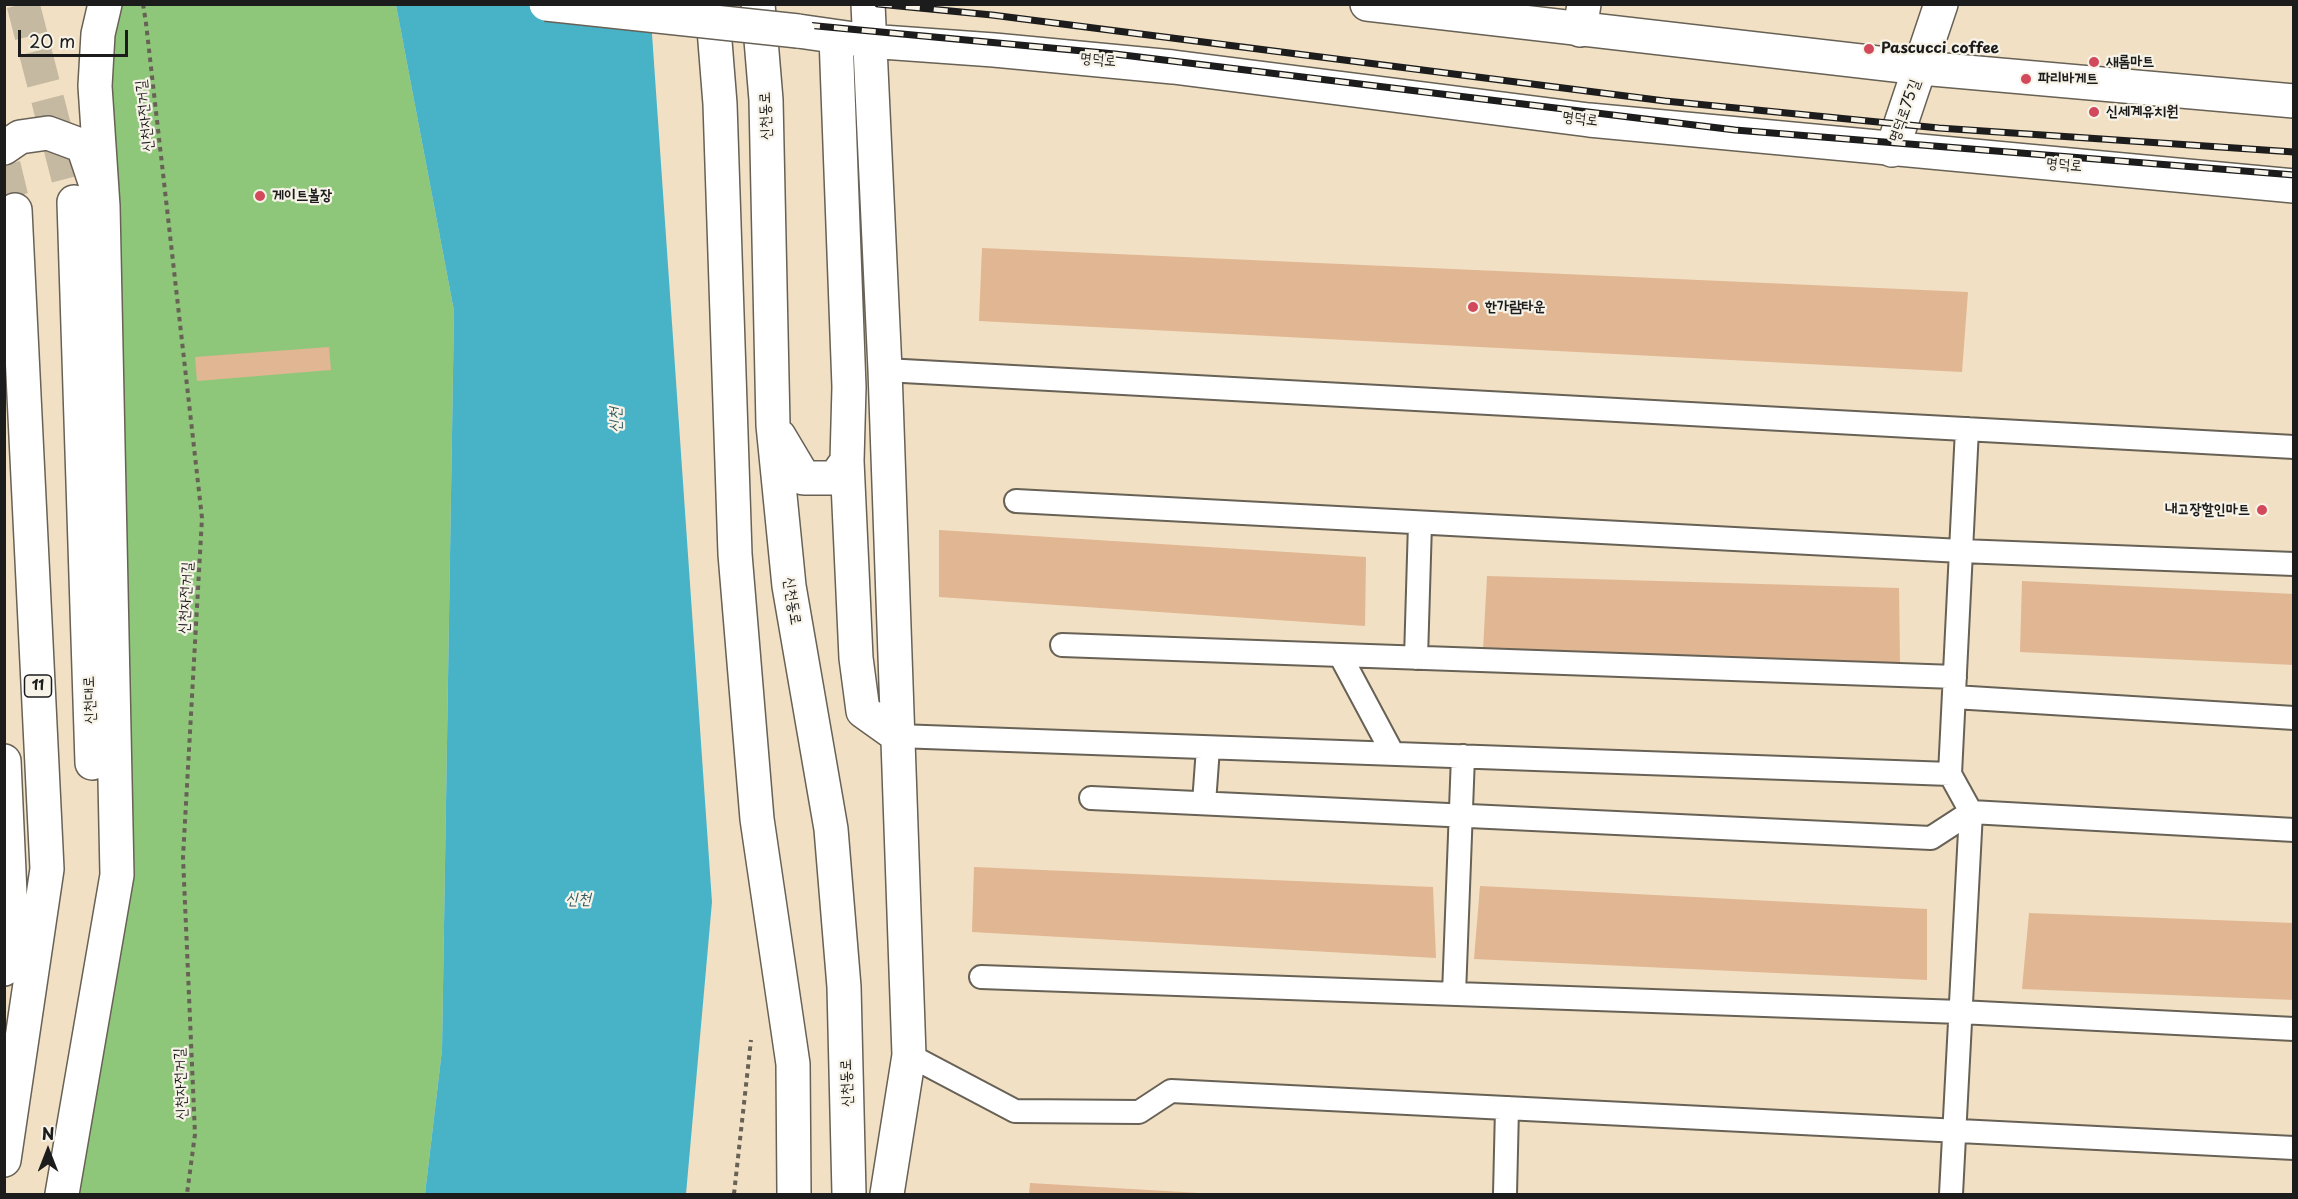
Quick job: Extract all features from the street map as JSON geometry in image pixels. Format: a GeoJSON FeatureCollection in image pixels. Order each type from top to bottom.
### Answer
{"type":"FeatureCollection","features":[{"type":"Feature","properties":{"kind":"main road"},"geometry":{"type":"LineString","coordinates":[[88,204],[98,34],[105,4]]}},
{"type":"Feature","properties":{"kind":"main road","name":"명덕로"},"geometry":{"type":"LineString","coordinates":[[546,4],[798,30],[868,41],[1173,67],[1589,120],[2294,186]]}},
{"type":"Feature","properties":{"kind":"main road"},"geometry":{"type":"LineString","coordinates":[[712,4],[720,105],[735,554],[758,819],[793,1064],[794,1194]]}},
{"type":"Feature","properties":{"kind":"main road","name":"신천동로"},"geometry":{"type":"LineString","coordinates":[[758,4],[766,100],[773,425],[789,586],[831,829],[844,987],[849,1194]]}},
{"type":"Feature","properties":{"kind":"main road"},"geometry":{"type":"LineString","coordinates":[[868,4],[885,370],[909,1055],[887,1194]]}},
{"type":"Feature","properties":{"kind":"main road"},"geometry":{"type":"LineString","coordinates":[[1367,4],[1582,17],[1921,68],[2294,101]]}},
{"type":"Feature","properties":{"kind":"main road","name":"명덕로75길"},"geometry":{"type":"LineString","coordinates":[[1892,150],[1941,4]]}},
{"type":"Feature","properties":{"kind":"main road"},"geometry":{"type":"LineString","coordinates":[[836,37],[848,375],[847,461],[856,658],[863,711],[898,736]]}},
{"type":"Feature","properties":{"kind":"main road"},"geometry":{"type":"LineString","coordinates":[[4,148],[21,138],[48,133],[83,146],[88,204],[117,875],[62,1194]]}},
{"type":"Feature","properties":{"kind":"main road","name":"신천대로"},"geometry":{"type":"LineString","coordinates":[[55,1194],[95,869],[88,204]]}},
{"type":"Feature","properties":{"kind":"main road","name":"11"},"geometry":{"type":"LineString","coordinates":[[4,1160],[47,869],[15,210]]}},
{"type":"Feature","properties":{"kind":"main road"},"geometry":{"type":"LineString","coordinates":[[773,425],[804,478],[835,478],[847,461]]}},
{"type":"Feature","properties":{"kind":"main road"},"geometry":{"type":"LineString","coordinates":[[4,761],[10,894],[4,969]]}},
{"type":"Feature","properties":{"kind":"lane"},"geometry":{"type":"LineString","coordinates":[[885,370],[2294,447]]}},
{"type":"Feature","properties":{"kind":"lane"},"geometry":{"type":"LineString","coordinates":[[1951,1194],[1971,812],[1950,774],[1967,429]]}},
{"type":"Feature","properties":{"kind":"lane"},"geometry":{"type":"LineString","coordinates":[[1016,501],[1961,551],[2294,564]]}},
{"type":"Feature","properties":{"kind":"lane"},"geometry":{"type":"LineString","coordinates":[[1416,658],[1420,523]]}},
{"type":"Feature","properties":{"kind":"lane"},"geometry":{"type":"LineString","coordinates":[[1062,645],[1416,658],[1954,687],[2294,718]]}},
{"type":"Feature","properties":{"kind":"lane"},"geometry":{"type":"LineString","coordinates":[[1340,655],[1393,754]]}},
{"type":"Feature","properties":{"kind":"lane"},"geometry":{"type":"LineString","coordinates":[[898,736],[1950,774]]}},
{"type":"Feature","properties":{"kind":"lane"},"geometry":{"type":"LineString","coordinates":[[1204,803],[1208,748]]}},
{"type":"Feature","properties":{"kind":"lane"},"geometry":{"type":"LineString","coordinates":[[1454,994],[1463,756]]}},
{"type":"Feature","properties":{"kind":"lane"},"geometry":{"type":"LineString","coordinates":[[1091,798],[1931,838],[1971,812],[2294,830]]}},
{"type":"Feature","properties":{"kind":"lane"},"geometry":{"type":"LineString","coordinates":[[981,977],[1960,1012],[2294,1029]]}},
{"type":"Feature","properties":{"kind":"lane"},"geometry":{"type":"LineString","coordinates":[[909,1055],[1015,1111],[1139,1112],[1171,1091],[2294,1148]]}},
{"type":"Feature","properties":{"kind":"lane"},"geometry":{"type":"LineString","coordinates":[[1505,1194],[1507,1108]]}},
{"type":"Feature","properties":{"kind":"path","name":"신천자전거길"},"geometry":{"type":"LineString","coordinates":[[143,4],[202,518],[183,857],[195,1134],[187,1194]]}},
{"type":"Feature","properties":{"kind":"green space"},"geometry":{"type":"Polygon","coordinates":[[[105,5],[396,5],[454,311],[442,1050],[425,1194],[62,1194],[117,875],[105,5]]]}},
{"type":"Feature","properties":{"kind":"water","name":"신천"},"geometry":{"type":"Polygon","coordinates":[[[396,5],[650,5],[712,902],[686,1194],[425,1194],[442,1050],[454,311],[396,5]]]}},
{"type":"Feature","properties":{"kind":"building","name":"한가람타운"},"geometry":{"type":"Polygon","coordinates":[[[982,248],[1968,292],[1962,372],[979,321],[982,248]]]}},
{"type":"Feature","properties":{"kind":"building"},"geometry":{"type":"Polygon","coordinates":[[[329,347],[331,370],[197,381],[195,357],[329,347]]]}},
{"type":"Feature","properties":{"kind":"building"},"geometry":{"type":"Polygon","coordinates":[[[939,530],[1366,557],[1365,626],[939,597],[939,530]]]}},
{"type":"Feature","properties":{"kind":"building"},"geometry":{"type":"Polygon","coordinates":[[[1487,576],[1899,588],[1900,664],[1483,650],[1487,576]]]}},
{"type":"Feature","properties":{"kind":"building"},"geometry":{"type":"Polygon","coordinates":[[[2022,581],[2294,594],[2294,665],[2020,652],[2022,581]]]}},
{"type":"Feature","properties":{"kind":"building"},"geometry":{"type":"Polygon","coordinates":[[[974,867],[1433,887],[1436,958],[972,932],[974,867]]]}},
{"type":"Feature","properties":{"kind":"building"},"geometry":{"type":"Polygon","coordinates":[[[1480,886],[1927,909],[1927,980],[1474,959],[1480,886]]]}},
{"type":"Feature","properties":{"kind":"building"},"geometry":{"type":"Polygon","coordinates":[[[2029,913],[2294,923],[2294,1000],[2022,989],[2029,913]]]}},
{"type":"Feature","properties":{"kind":"building"},"geometry":{"type":"Polygon","coordinates":[[[1030,1183],[1199,1193],[1199,1194],[1029,1194],[1030,1183]]]}},
{"type":"Feature","properties":{"kind":"tunnel"},"geometry":{"type":"LineString","coordinates":[[23,4],[74,202]]}},
{"type":"Feature","properties":{"kind":"tunnel"},"geometry":{"type":"LineString","coordinates":[[4,165],[15,210]]}},
{"type":"Feature","properties":{"kind":"railway"},"geometry":{"type":"LineString","coordinates":[[583,4],[1115,54],[1735,130],[2294,175]]}},
{"type":"Feature","properties":{"kind":"railway"},"geometry":{"type":"LineString","coordinates":[[878,4],[992,15],[1665,101],[1939,128],[2294,152]]}},
{"type":"Feature","properties":{"kind":"place","name":"Pascucci coffee"},"geometry":{"type":"Point","coordinates":[1869,49]}},
{"type":"Feature","properties":{"kind":"place","name":"새롬마트"},"geometry":{"type":"Point","coordinates":[2094,62]}},
{"type":"Feature","properties":{"kind":"place","name":"파리바게트"},"geometry":{"type":"Point","coordinates":[2026,79]}},
{"type":"Feature","properties":{"kind":"place","name":"신세계유치원"},"geometry":{"type":"Point","coordinates":[2094,112]}},
{"type":"Feature","properties":{"kind":"place","name":"게이트볼장"},"geometry":{"type":"Point","coordinates":[260,196]}},
{"type":"Feature","properties":{"kind":"place","name":"한가람타운"},"geometry":{"type":"Point","coordinates":[1473,307]}},
{"type":"Feature","properties":{"kind":"place","name":"내고장할인마트"},"geometry":{"type":"Point","coordinates":[2262,510]}}]}
